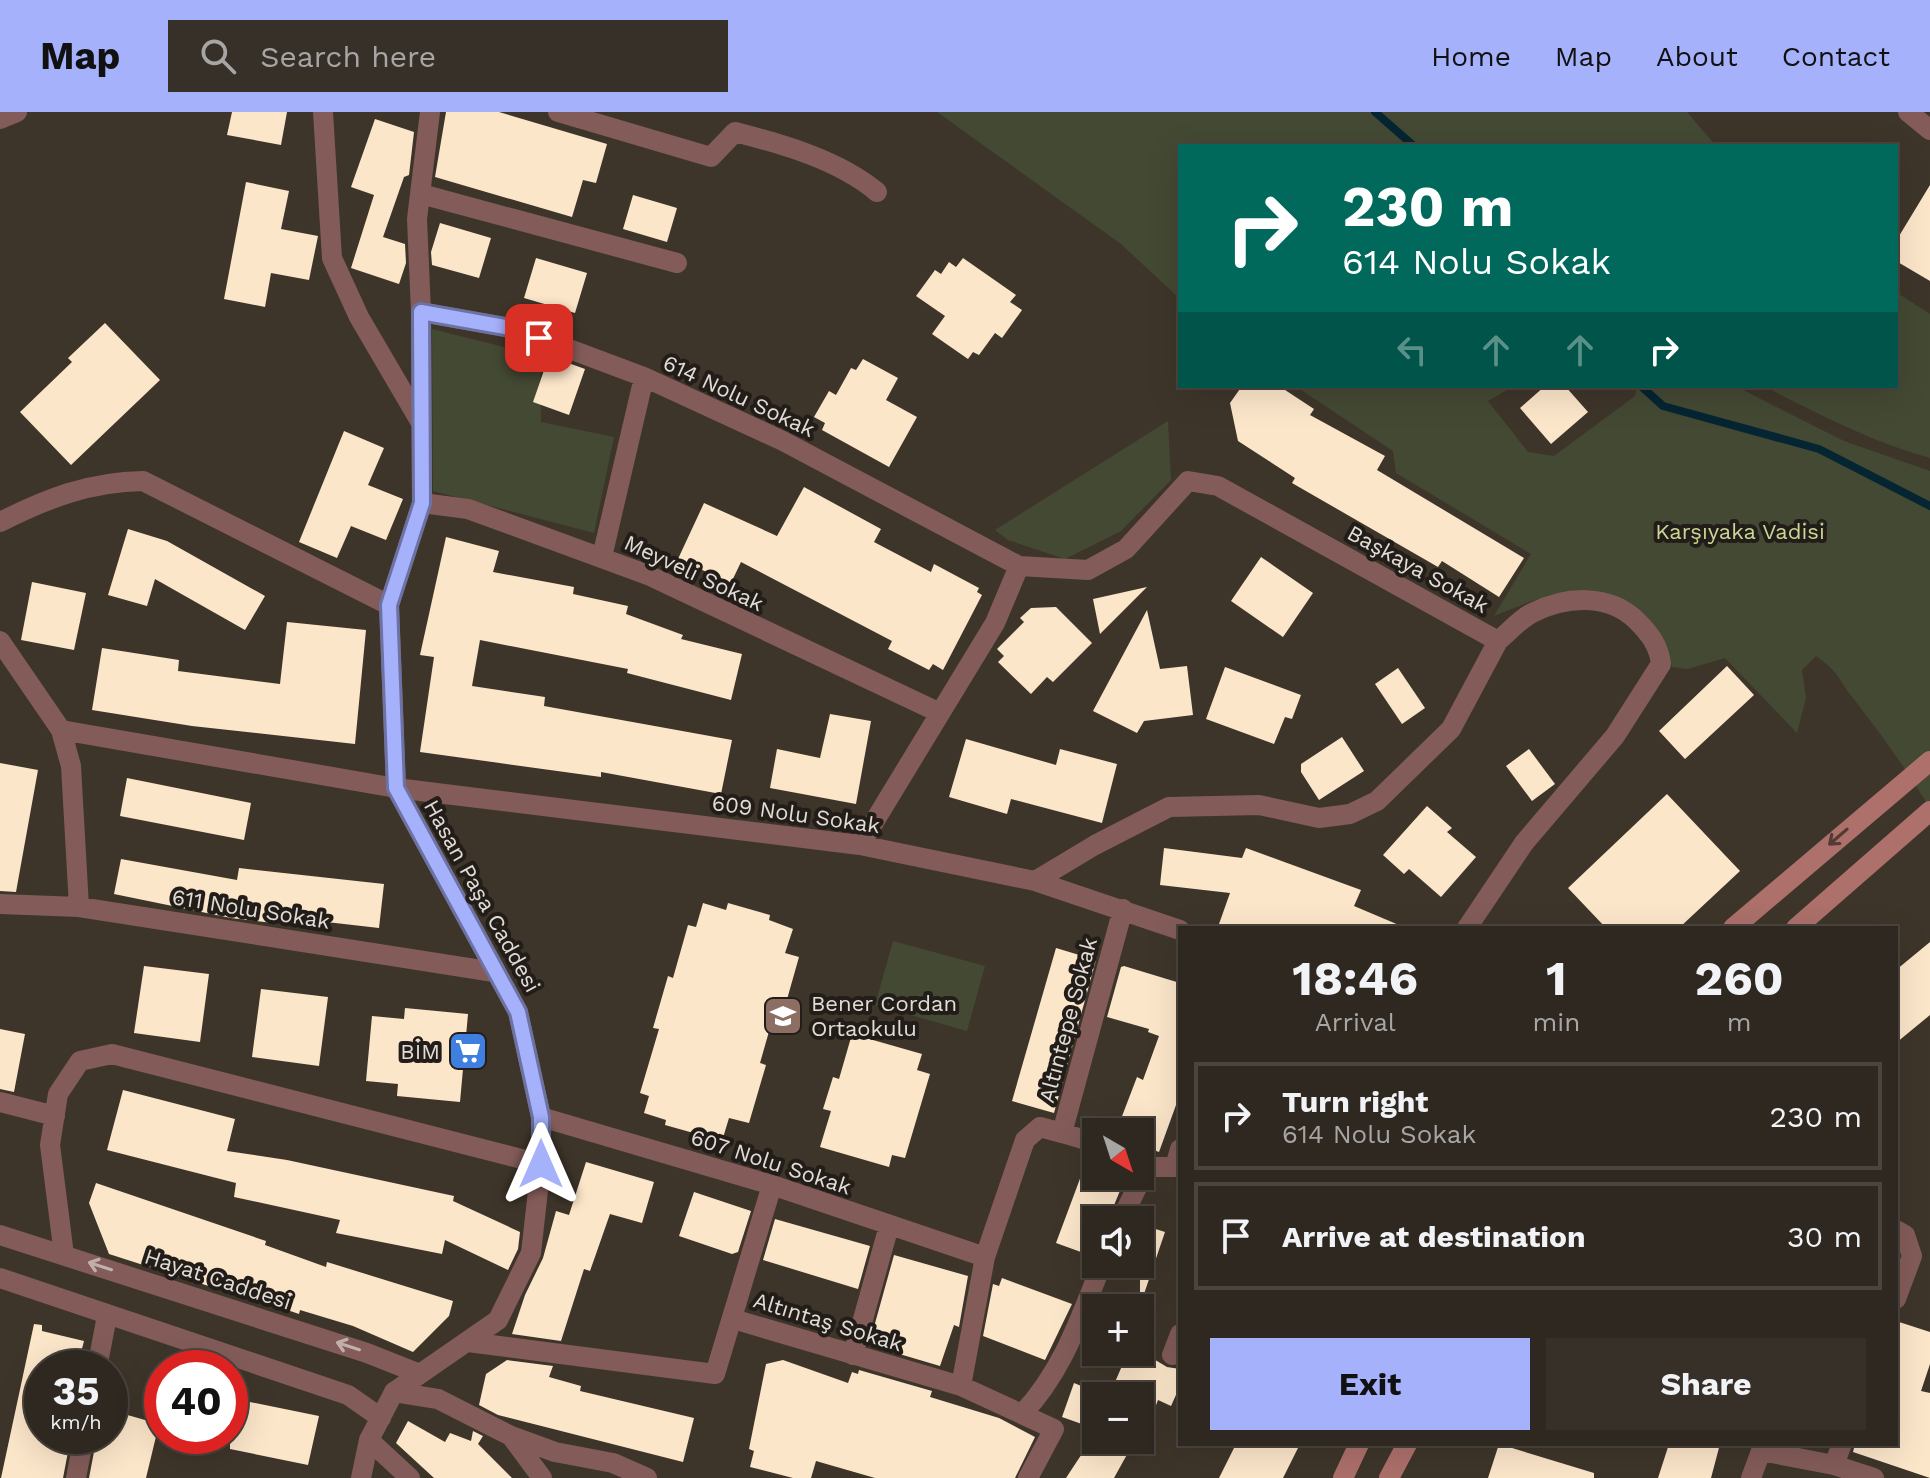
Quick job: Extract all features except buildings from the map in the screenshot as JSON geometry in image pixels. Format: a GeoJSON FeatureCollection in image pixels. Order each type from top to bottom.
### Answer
{"type":"FeatureCollection","features":[{"type":"Feature","properties":{"kind":"main road"},"geometry":{"type":"LineString","coordinates":[[1735,926],[1897,785],[1930,761]]}},
{"type":"Feature","properties":{"kind":"main road"},"geometry":{"type":"LineString","coordinates":[[1798,926],[1929,812]]}},
{"type":"Feature","properties":{"kind":"main road"},"geometry":{"type":"LineString","coordinates":[[1343,1478],[1358,1446]]}},
{"type":"Feature","properties":{"kind":"main road"},"geometry":{"type":"LineString","coordinates":[[1389,1478],[1406,1446]]}},
{"type":"Feature","properties":{"kind":"street"},"geometry":{"type":"LineString","coordinates":[[0,119],[17,112]]}},
{"type":"Feature","properties":{"kind":"street"},"geometry":{"type":"LineString","coordinates":[[323,112],[332,258],[359,317],[421,423]]}},
{"type":"Feature","properties":{"kind":"street","name":"Hasan Paşa Caddesi"},"geometry":{"type":"LineString","coordinates":[[361,1478],[369,1440],[394,1392],[498,1320],[531,1253],[541,1164],[541,1117],[518,1012],[396,788],[389,605],[422,503],[417,219],[430,112]]}},
{"type":"Feature","properties":{"kind":"street"},"geometry":{"type":"LineString","coordinates":[[560,112],[711,157],[735,132],[776,143],[861,178],[877,192]]}},
{"type":"Feature","properties":{"kind":"street"},"geometry":{"type":"LineString","coordinates":[[1908,112],[1930,130]]}},
{"type":"Feature","properties":{"kind":"street"},"geometry":{"type":"LineString","coordinates":[[421,194],[677,263]]}},
{"type":"Feature","properties":{"kind":"street","name":"614 Nolu Sokak"},"geometry":{"type":"LineString","coordinates":[[421,312],[516,329],[644,377],[783,441],[1019,566]]}},
{"type":"Feature","properties":{"kind":"street"},"geometry":{"type":"LineString","coordinates":[[602,557],[644,377]]}},
{"type":"Feature","properties":{"kind":"street"},"geometry":{"type":"LineString","coordinates":[[0,522],[37,503],[104,482],[143,481],[389,605]]}},
{"type":"Feature","properties":{"kind":"street","name":"Başkaya Sokak"},"geometry":{"type":"LineString","coordinates":[[1019,566],[1088,570],[1126,549],[1188,481],[1218,486],[1498,641],[1530,613],[1573,598],[1600,601],[1626,610],[1659,650],[1661,664],[1615,736],[1524,843],[1468,926]]}},
{"type":"Feature","properties":{"kind":"street","name":"Meyveli Sokak"},"geometry":{"type":"LineString","coordinates":[[422,503],[468,509],[648,575],[938,712]]}},
{"type":"Feature","properties":{"kind":"street"},"geometry":{"type":"LineString","coordinates":[[860,845],[938,712],[995,623],[1019,566]]}},
{"type":"Feature","properties":{"kind":"street"},"geometry":{"type":"LineString","coordinates":[[0,641],[61,730],[71,766],[79,907]]}},
{"type":"Feature","properties":{"kind":"street"},"geometry":{"type":"LineString","coordinates":[[1035,881],[1095,845],[1169,807],[1259,805],[1319,818],[1350,814],[1377,801],[1451,729],[1498,641]]}},
{"type":"Feature","properties":{"kind":"street","name":"609 Nolu Sokak"},"geometry":{"type":"LineString","coordinates":[[61,730],[396,788],[860,845],[1035,881],[1178,929]]}},
{"type":"Feature","properties":{"kind":"street","name":"611 Nolu Sokak"},"geometry":{"type":"LineString","coordinates":[[0,904],[79,907],[494,972]]}},
{"type":"Feature","properties":{"kind":"street","name":"Altıntepe Sokak"},"geometry":{"type":"LineString","coordinates":[[961,1386],[985,1257],[1025,1140],[1040,1127],[1062,1133],[1123,909]]}},
{"type":"Feature","properties":{"kind":"street"},"geometry":{"type":"LineString","coordinates":[[64,1255],[50,1145],[58,1094],[80,1061],[112,1054],[541,1164]]}},
{"type":"Feature","properties":{"kind":"street"},"geometry":{"type":"LineString","coordinates":[[0,1102],[55,1116]]}},
{"type":"Feature","properties":{"kind":"street","name":"607 Nolu Sokak"},"geometry":{"type":"LineString","coordinates":[[541,1117],[772,1185],[985,1257]]}},
{"type":"Feature","properties":{"kind":"street"},"geometry":{"type":"LineString","coordinates":[[1062,1133],[1082,1139]]}},
{"type":"Feature","properties":{"kind":"street"},"geometry":{"type":"LineString","coordinates":[[1154,1158],[1178,1161]]}},
{"type":"Feature","properties":{"kind":"street"},"geometry":{"type":"LineString","coordinates":[[1128,1206],[1147,1167],[1178,1161]]}},
{"type":"Feature","properties":{"kind":"street"},"geometry":{"type":"LineString","coordinates":[[733,1319],[772,1185]]}},
{"type":"Feature","properties":{"kind":"street"},"geometry":{"type":"LineString","coordinates":[[853,1355],[889,1226]]}},
{"type":"Feature","properties":{"kind":"street"},"geometry":{"type":"LineString","coordinates":[[1898,1231],[1905,1235],[1912,1256],[1898,1294]]}},
{"type":"Feature","properties":{"kind":"street","name":"Hayat Caddesi"},"geometry":{"type":"LineString","coordinates":[[0,1235],[367,1353],[420,1374]]}},
{"type":"Feature","properties":{"kind":"street"},"geometry":{"type":"LineString","coordinates":[[0,1278],[348,1395],[381,1418]]}},
{"type":"Feature","properties":{"kind":"street"},"geometry":{"type":"LineString","coordinates":[[1022,1414],[1044,1390],[1065,1356],[1096,1278]]}},
{"type":"Feature","properties":{"kind":"street"},"geometry":{"type":"LineString","coordinates":[[100,1350],[107,1316]]}},
{"type":"Feature","properties":{"kind":"street","name":"Altıntaş Sokak"},"geometry":{"type":"LineString","coordinates":[[468,1342],[715,1374],[733,1319],[961,1386],[1054,1429],[1028,1478]]}},
{"type":"Feature","properties":{"kind":"street"},"geometry":{"type":"LineString","coordinates":[[1172,1355],[1178,1339]]}},
{"type":"Feature","properties":{"kind":"street"},"geometry":{"type":"LineString","coordinates":[[394,1392],[438,1399],[511,1436],[555,1452],[613,1463],[647,1478]]}},
{"type":"Feature","properties":{"kind":"street"},"geometry":{"type":"LineString","coordinates":[[511,1436],[542,1478]]}},
{"type":"Feature","properties":{"kind":"street"},"geometry":{"type":"LineString","coordinates":[[369,1440],[410,1478]]}},
{"type":"Feature","properties":{"kind":"street"},"geometry":{"type":"LineString","coordinates":[[1834,1465],[1841,1446]]}},
{"type":"Feature","properties":{"kind":"street"},"geometry":{"type":"LineString","coordinates":[[1751,1478],[1761,1451],[1834,1465],[1874,1478]]}},
{"type":"Feature","properties":{"kind":"street"},"geometry":{"type":"LineString","coordinates":[[76,1478],[81,1454]]}},
{"type":"Feature","properties":{"kind":"green space"},"geometry":{"type":"Polygon","coordinates":[[[937,112],[1687,112],[1714,144],[1178,144],[1178,297],[1121,244],[937,112]]]}},
{"type":"Feature","properties":{"kind":"green space"},"geometry":{"type":"Polygon","coordinates":[[[1898,293],[1930,314],[1930,458],[1865,435],[1767,388],[1898,388],[1898,293]]]}},
{"type":"Feature","properties":{"kind":"green space"},"geometry":{"type":"Polygon","coordinates":[[[432,329],[540,356],[541,422],[614,437],[594,533],[433,491],[432,329]]]}},
{"type":"Feature","properties":{"kind":"green space","name":"Karşıyaka Vadisi"},"geometry":{"type":"Polygon","coordinates":[[[1298,388],[1511,388],[1488,401],[1528,452],[1554,456],[1635,396],[1637,388],[1739,388],[1844,441],[1930,471],[1930,808],[1838,676],[1816,656],[1802,670],[1806,698],[1797,733],[1725,658],[1688,669],[1672,667],[1659,636],[1645,619],[1628,604],[1610,595],[1591,591],[1553,595],[1494,616],[1531,554],[1396,473],[1393,451],[1298,388]]]}},
{"type":"Feature","properties":{"kind":"green space"},"geometry":{"type":"Polygon","coordinates":[[[1168,421],[1171,480],[1121,531],[1065,559],[1008,540],[995,530],[1168,421]]]}},
{"type":"Feature","properties":{"kind":"green space"},"geometry":{"type":"Polygon","coordinates":[[[893,941],[985,966],[967,1031],[875,1005],[893,941]]]}},
{"type":"Feature","properties":{"kind":"waterway"},"geometry":{"type":"LineString","coordinates":[[1375,112],[1412,144]]}},
{"type":"Feature","properties":{"kind":"waterway"},"geometry":{"type":"LineString","coordinates":[[1643,388],[1663,406],[1819,449],[1930,506]]}},
{"type":"Feature","properties":{"kind":"place","name":"Bener Cordan Ortaokulu"},"geometry":{"type":"Point","coordinates":[783,1016]}},
{"type":"Feature","properties":{"kind":"place","name":"BİM"},"geometry":{"type":"Point","coordinates":[468,1051]}},
{"type":"Feature","properties":{"kind":"route"},"geometry":{"type":"LineString","coordinates":[[539,338],[516,329],[421,312],[422,503],[416,530],[389,605],[396,788],[518,1012],[541,1117],[541,1164]]}}]}
